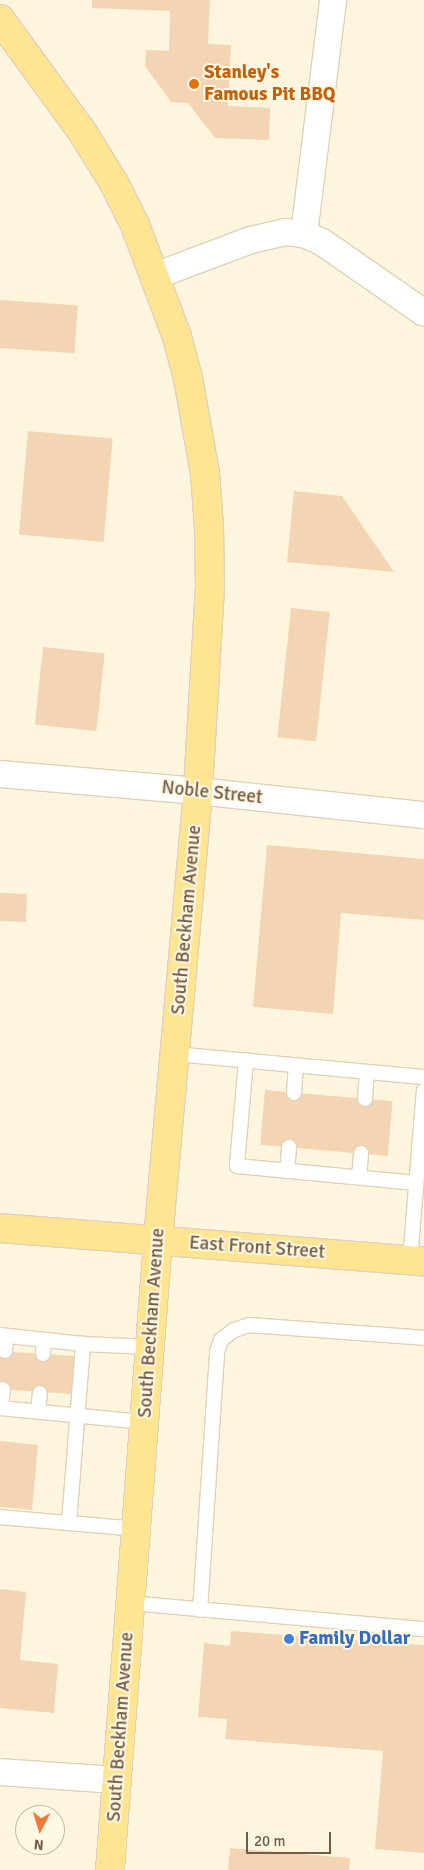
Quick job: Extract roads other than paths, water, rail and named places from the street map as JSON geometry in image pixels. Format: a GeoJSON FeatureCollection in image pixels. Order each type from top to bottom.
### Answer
{"type":"FeatureCollection","features":[{"type":"Feature","properties":{"kind":"main road","name":"South Beckham Avenue"},"geometry":{"type":"LineString","coordinates":[[0,19],[82,133],[114,183],[135,225],[177,337],[188,378],[199,432],[210,528],[210,587],[198,790],[158,1240],[110,1870]]}},
{"type":"Feature","properties":{"kind":"main road","name":"East Front Street"},"geometry":{"type":"LineString","coordinates":[[0,1228],[417,1261]]}},
{"type":"Feature","properties":{"kind":"street"},"geometry":{"type":"LineString","coordinates":[[304,234],[333,0]]}},
{"type":"Feature","properties":{"kind":"street"},"geometry":{"type":"LineString","coordinates":[[154,276],[251,240],[285,232],[304,234],[322,242],[424,313]]}},
{"type":"Feature","properties":{"kind":"street","name":"Noble Street"},"geometry":{"type":"LineString","coordinates":[[0,774],[198,790],[424,815]]}},
{"type":"Feature","properties":{"kind":"street"},"geometry":{"type":"LineString","coordinates":[[0,1772],[118,1780]]}},
{"type":"Feature","properties":{"kind":"lane"},"geometry":{"type":"LineString","coordinates":[[175,1054],[424,1077]]}},
{"type":"Feature","properties":{"kind":"lane"},"geometry":{"type":"LineString","coordinates":[[246,1060],[238,1166],[416,1183]]}},
{"type":"Feature","properties":{"kind":"lane"},"geometry":{"type":"LineString","coordinates":[[294,1092],[296,1065]]}},
{"type":"Feature","properties":{"kind":"lane"},"geometry":{"type":"LineString","coordinates":[[365,1099],[367,1072]]}},
{"type":"Feature","properties":{"kind":"lane"},"geometry":{"type":"LineString","coordinates":[[417,1261],[416,1183],[424,1091]]}},
{"type":"Feature","properties":{"kind":"lane"},"geometry":{"type":"LineString","coordinates":[[287,1171],[289,1147]]}},
{"type":"Feature","properties":{"kind":"lane"},"geometry":{"type":"LineString","coordinates":[[358,1177],[361,1153]]}},
{"type":"Feature","properties":{"kind":"lane"},"geometry":{"type":"LineString","coordinates":[[200,1610],[216,1362],[221,1340],[234,1330],[249,1324],[424,1338]]}},
{"type":"Feature","properties":{"kind":"lane"},"geometry":{"type":"LineString","coordinates":[[5,1351],[3,1335],[84,1344],[150,1347]]}},
{"type":"Feature","properties":{"kind":"lane"},"geometry":{"type":"LineString","coordinates":[[43,1354],[44,1340]]}},
{"type":"Feature","properties":{"kind":"lane"},"geometry":{"type":"LineString","coordinates":[[69,1523],[84,1344]]}},
{"type":"Feature","properties":{"kind":"lane"},"geometry":{"type":"LineString","coordinates":[[2,1389],[0,1408],[144,1422]]}},
{"type":"Feature","properties":{"kind":"lane"},"geometry":{"type":"LineString","coordinates":[[38,1411],[40,1393]]}},
{"type":"Feature","properties":{"kind":"lane"},"geometry":{"type":"LineString","coordinates":[[0,1517],[136,1529]]}},
{"type":"Feature","properties":{"kind":"lane"},"geometry":{"type":"LineString","coordinates":[[130,1603],[424,1629]]}},
{"type":"Feature","properties":{"kind":"place","name":"Stanley's Famous Pit BBQ"},"geometry":{"type":"Point","coordinates":[194,84]}},
{"type":"Feature","properties":{"kind":"place","name":"Family Dollar"},"geometry":{"type":"Point","coordinates":[289,1639]}}]}
